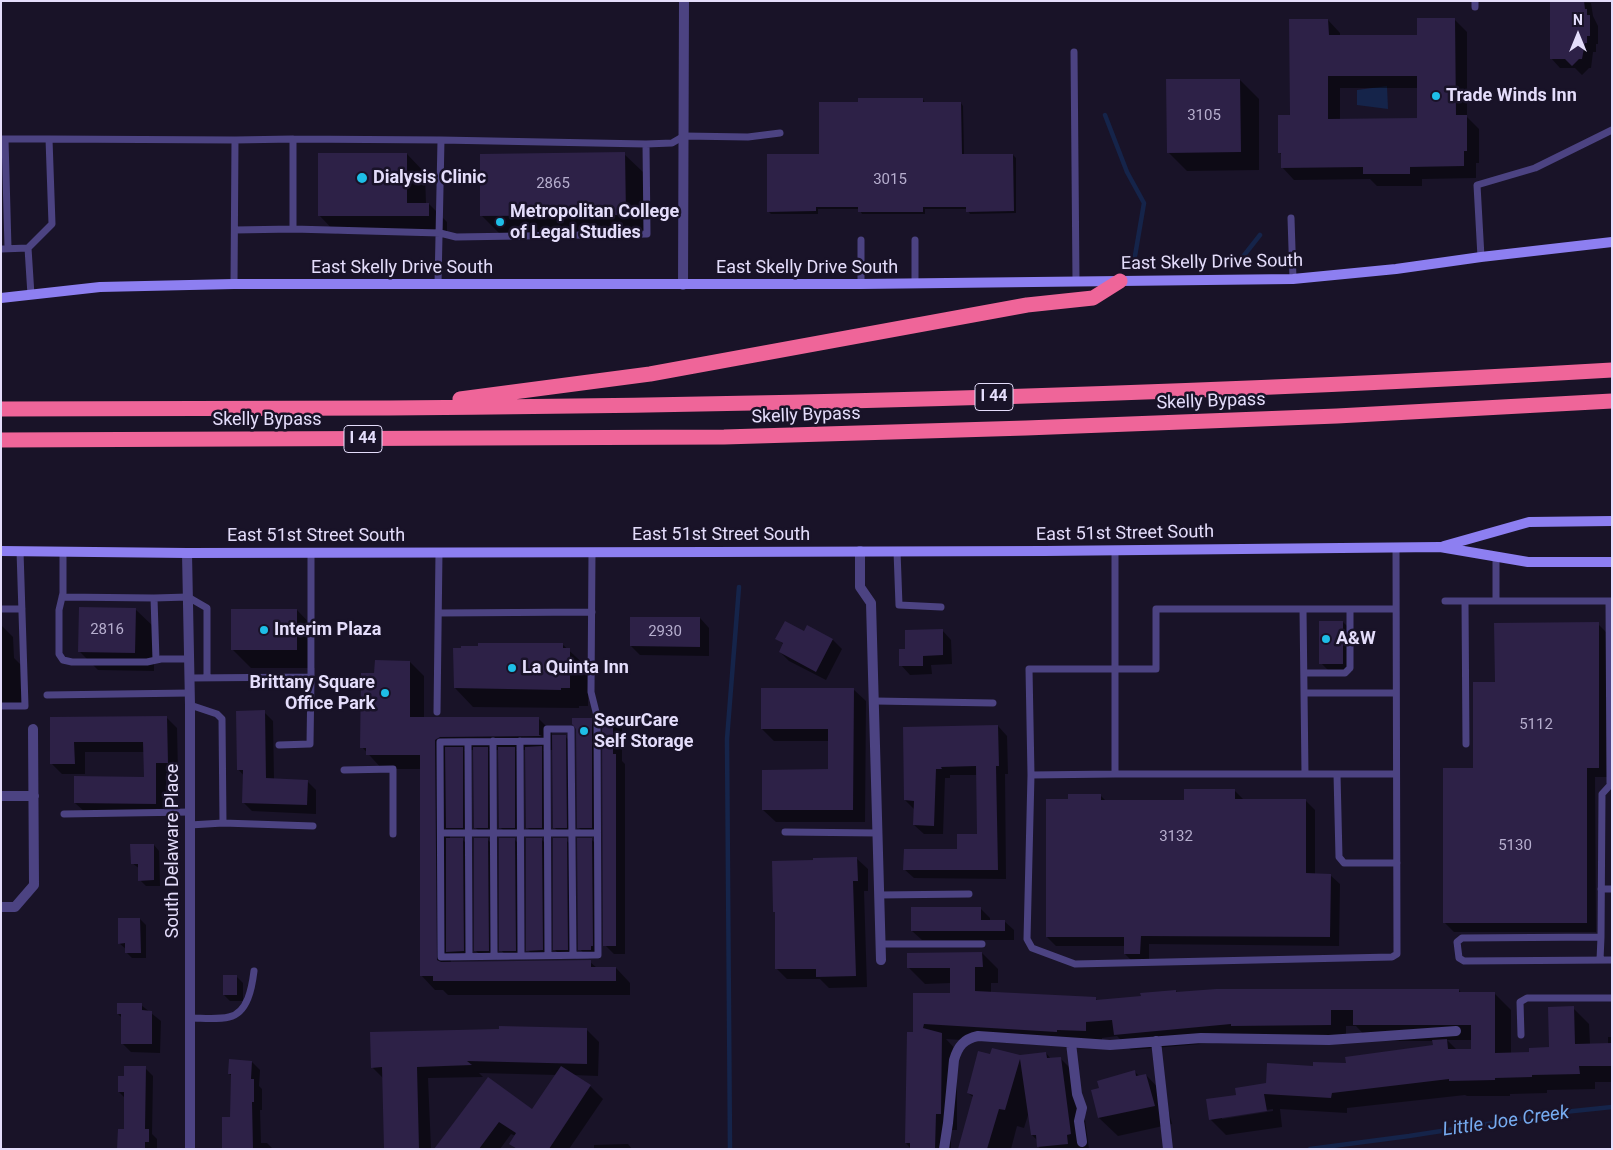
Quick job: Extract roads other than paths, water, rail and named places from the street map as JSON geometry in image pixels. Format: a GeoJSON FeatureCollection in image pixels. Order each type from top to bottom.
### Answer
{"type":"FeatureCollection","features":[{"type":"Feature","properties":{"kind":"highway"},"geometry":{"type":"LineString","coordinates":[[389,408],[650,374],[1026,305],[1093,298],[1120,281]]}},
{"type":"Feature","properties":{"kind":"highway","name":"Skelly Bypass"},"geometry":{"type":"LineString","coordinates":[[1,409],[389,408],[812,402],[1034,396],[1456,380],[1605,370]]}},
{"type":"Feature","properties":{"kind":"highway","name":"Skelly Bypass"},"geometry":{"type":"LineString","coordinates":[[1,440],[724,437],[1337,416],[1606,401]]}},
{"type":"Feature","properties":{"kind":"main road","name":"East Skelly Drive South"},"geometry":{"type":"LineString","coordinates":[[1,298],[100,288],[234,284],[915,284],[1293,278],[1396,269],[1481,256],[1612,242]]}},
{"type":"Feature","properties":{"kind":"main road","name":"East 51st Street South"},"geometry":{"type":"LineString","coordinates":[[1440,547],[1529,522],[1612,521]]}},
{"type":"Feature","properties":{"kind":"main road","name":"East 51st Street South"},"geometry":{"type":"LineString","coordinates":[[1,551],[187,553],[592,552],[1440,547],[1528,562],[1612,562]]}},
{"type":"Feature","properties":{"kind":"street"},"geometry":{"type":"LineString","coordinates":[[683,285],[684,1]]}},
{"type":"Feature","properties":{"kind":"street"},"geometry":{"type":"LineString","coordinates":[[860,551],[860,586],[871,603],[881,960]]}},
{"type":"Feature","properties":{"kind":"street","name":"South Delaware Place"},"geometry":{"type":"LineString","coordinates":[[187,553],[190,678],[190,1149]]}},
{"type":"Feature","properties":{"kind":"street"},"geometry":{"type":"LineString","coordinates":[[1,907],[15,907],[34,885],[33,729]]}},
{"type":"Feature","properties":{"kind":"street"},"geometry":{"type":"LineString","coordinates":[[1,796],[34,796]]}},
{"type":"Feature","properties":{"kind":"street"},"geometry":{"type":"LineString","coordinates":[[944,1149],[954,1060],[957,1050],[969,1038],[978,1036],[1110,1045],[1201,1038],[1330,1040],[1456,1031]]}},
{"type":"Feature","properties":{"kind":"street"},"geometry":{"type":"LineString","coordinates":[[1156,1041],[1168,1149]]}},
{"type":"Feature","properties":{"kind":"street"},"geometry":{"type":"LineString","coordinates":[[1071,1043],[1077,1094],[1082,1108],[1078,1121],[1082,1142]]}},
{"type":"Feature","properties":{"kind":"lane"},"geometry":{"type":"LineString","coordinates":[[1074,52],[1076,281]]}},
{"type":"Feature","properties":{"kind":"lane"},"geometry":{"type":"LineString","coordinates":[[1481,256],[1477,185],[1535,168],[1612,130]]}},
{"type":"Feature","properties":{"kind":"lane"},"geometry":{"type":"LineString","coordinates":[[49,139],[52,224],[28,248],[4,248],[3,138],[442,140],[646,144],[672,143],[684,136],[748,137],[780,133]]}},
{"type":"Feature","properties":{"kind":"lane"},"geometry":{"type":"LineString","coordinates":[[293,139],[293,229]]}},
{"type":"Feature","properties":{"kind":"lane"},"geometry":{"type":"LineString","coordinates":[[234,284],[235,140]]}},
{"type":"Feature","properties":{"kind":"lane"},"geometry":{"type":"LineString","coordinates":[[438,284],[442,140]]}},
{"type":"Feature","properties":{"kind":"lane"},"geometry":{"type":"LineString","coordinates":[[235,230],[293,229],[440,233],[456,237],[647,234],[646,144]]}},
{"type":"Feature","properties":{"kind":"lane"},"geometry":{"type":"LineString","coordinates":[[1291,218],[1293,278]]}},
{"type":"Feature","properties":{"kind":"lane"},"geometry":{"type":"LineString","coordinates":[[861,240],[861,284]]}},
{"type":"Feature","properties":{"kind":"lane"},"geometry":{"type":"LineString","coordinates":[[915,240],[915,284]]}},
{"type":"Feature","properties":{"kind":"lane"},"geometry":{"type":"LineString","coordinates":[[28,248],[31,295]]}},
{"type":"Feature","properties":{"kind":"lane"},"geometry":{"type":"LineString","coordinates":[[1396,548],[1397,954],[1392,958],[1075,964],[1032,948],[1027,939],[1031,775],[1029,669],[1156,669],[1156,609],[1396,609]]}},
{"type":"Feature","properties":{"kind":"lane"},"geometry":{"type":"LineString","coordinates":[[1115,550],[1115,774]]}},
{"type":"Feature","properties":{"kind":"lane"},"geometry":{"type":"LineString","coordinates":[[1,706],[25,706],[20,551]]}},
{"type":"Feature","properties":{"kind":"lane"},"geometry":{"type":"LineString","coordinates":[[897,551],[899,605],[941,607]]}},
{"type":"Feature","properties":{"kind":"lane"},"geometry":{"type":"LineString","coordinates":[[63,552],[62,597],[59,610],[59,654],[64,660],[72,662],[148,662],[189,659]]}},
{"type":"Feature","properties":{"kind":"lane"},"geometry":{"type":"LineString","coordinates":[[279,745],[310,744],[311,552]]}},
{"type":"Feature","properties":{"kind":"lane"},"geometry":{"type":"LineString","coordinates":[[437,712],[439,552]]}},
{"type":"Feature","properties":{"kind":"lane"},"geometry":{"type":"LineString","coordinates":[[547,741],[440,742],[441,956],[598,955],[597,716],[591,692],[592,552]]}},
{"type":"Feature","properties":{"kind":"lane"},"geometry":{"type":"LineString","coordinates":[[1496,557],[1496,601]]}},
{"type":"Feature","properties":{"kind":"lane"},"geometry":{"type":"LineString","coordinates":[[62,597],[188,597],[207,608],[207,678]]}},
{"type":"Feature","properties":{"kind":"lane"},"geometry":{"type":"LineString","coordinates":[[154,598],[156,660]]}},
{"type":"Feature","properties":{"kind":"lane"},"geometry":{"type":"LineString","coordinates":[[1445,601],[1610,601],[1611,783],[1602,794],[1600,960]]}},
{"type":"Feature","properties":{"kind":"lane"},"geometry":{"type":"LineString","coordinates":[[1465,601],[1466,744]]}},
{"type":"Feature","properties":{"kind":"lane"},"geometry":{"type":"LineString","coordinates":[[1303,608],[1305,774]]}},
{"type":"Feature","properties":{"kind":"lane"},"geometry":{"type":"LineString","coordinates":[[1304,673],[1345,673],[1350,668],[1350,609]]}},
{"type":"Feature","properties":{"kind":"lane"},"geometry":{"type":"LineString","coordinates":[[1,610],[22,610]]}},
{"type":"Feature","properties":{"kind":"lane"},"geometry":{"type":"LineString","coordinates":[[439,612],[592,612]]}},
{"type":"Feature","properties":{"kind":"lane"},"geometry":{"type":"LineString","coordinates":[[190,678],[311,677]]}},
{"type":"Feature","properties":{"kind":"lane"},"geometry":{"type":"LineString","coordinates":[[46,695],[190,693]]}},
{"type":"Feature","properties":{"kind":"lane"},"geometry":{"type":"LineString","coordinates":[[1304,693],[1396,693]]}},
{"type":"Feature","properties":{"kind":"lane"},"geometry":{"type":"LineString","coordinates":[[875,701],[993,703]]}},
{"type":"Feature","properties":{"kind":"lane"},"geometry":{"type":"LineString","coordinates":[[190,705],[217,714],[222,719],[223,823]]}},
{"type":"Feature","properties":{"kind":"lane"},"geometry":{"type":"LineString","coordinates":[[548,955],[547,729],[571,729],[572,955]]}},
{"type":"Feature","properties":{"kind":"lane"},"geometry":{"type":"LineString","coordinates":[[493,741],[494,956]]}},
{"type":"Feature","properties":{"kind":"lane"},"geometry":{"type":"LineString","coordinates":[[520,741],[521,956]]}},
{"type":"Feature","properties":{"kind":"lane"},"geometry":{"type":"LineString","coordinates":[[468,742],[469,956]]}},
{"type":"Feature","properties":{"kind":"lane"},"geometry":{"type":"LineString","coordinates":[[344,770],[393,769],[393,834]]}},
{"type":"Feature","properties":{"kind":"lane"},"geometry":{"type":"LineString","coordinates":[[1337,774],[1339,858],[1344,863],[1397,863]]}},
{"type":"Feature","properties":{"kind":"lane"},"geometry":{"type":"LineString","coordinates":[[1031,775],[1396,774]]}},
{"type":"Feature","properties":{"kind":"lane"},"geometry":{"type":"LineString","coordinates":[[64,814],[190,812]]}},
{"type":"Feature","properties":{"kind":"lane"},"geometry":{"type":"LineString","coordinates":[[190,825],[223,823],[314,826]]}},
{"type":"Feature","properties":{"kind":"lane"},"geometry":{"type":"LineString","coordinates":[[785,832],[878,833]]}},
{"type":"Feature","properties":{"kind":"lane"},"geometry":{"type":"LineString","coordinates":[[441,833],[598,833]]}},
{"type":"Feature","properties":{"kind":"lane"},"geometry":{"type":"LineString","coordinates":[[1601,889],[1612,889]]}},
{"type":"Feature","properties":{"kind":"lane"},"geometry":{"type":"LineString","coordinates":[[879,895],[969,894]]}},
{"type":"Feature","properties":{"kind":"lane"},"geometry":{"type":"LineString","coordinates":[[1601,937],[1462,938],[1458,942],[1459,958],[1464,961],[1612,960]]}},
{"type":"Feature","properties":{"kind":"lane"},"geometry":{"type":"LineString","coordinates":[[880,944],[982,944]]}},
{"type":"Feature","properties":{"kind":"lane"},"geometry":{"type":"LineString","coordinates":[[190,1018],[228,1017],[235,1015],[252,992],[254,971]]}},
{"type":"Feature","properties":{"kind":"lane"},"geometry":{"type":"LineString","coordinates":[[1521,1034],[1520,1002],[1527,998],[1612,998]]}},
{"type":"Feature","properties":{"kind":"water"},"geometry":{"type":"Polygon","coordinates":[[[1387,86],[1388,109],[1357,105],[1357,90],[1387,86]]]}},
{"type":"Feature","properties":{"kind":"waterway"},"geometry":{"type":"LineString","coordinates":[[1105,115],[1127,172],[1144,203],[1135,256]]}},
{"type":"Feature","properties":{"kind":"waterway"},"geometry":{"type":"LineString","coordinates":[[1238,263],[1260,235]]}},
{"type":"Feature","properties":{"kind":"waterway"},"geometry":{"type":"LineString","coordinates":[[730,1149],[727,739],[739,587]]}},
{"type":"Feature","properties":{"kind":"waterway","name":"Little Joe Creek"},"geometry":{"type":"LineString","coordinates":[[1310,1149],[1564,1112],[1612,1107]]}},
{"type":"Feature","properties":{"kind":"place","name":"Trade Winds Inn"},"geometry":{"type":"Point","coordinates":[1436,96]}},
{"type":"Feature","properties":{"kind":"place","name":"Dialysis Clinic"},"geometry":{"type":"Point","coordinates":[362,178]}},
{"type":"Feature","properties":{"kind":"place","name":"Metropolitan College of Legal Studies"},"geometry":{"type":"Point","coordinates":[500,222]}},
{"type":"Feature","properties":{"kind":"place","name":"Interim Plaza"},"geometry":{"type":"Point","coordinates":[264,630]}},
{"type":"Feature","properties":{"kind":"place","name":"A&W"},"geometry":{"type":"Point","coordinates":[1326,639]}},
{"type":"Feature","properties":{"kind":"place","name":"La Quinta Inn"},"geometry":{"type":"Point","coordinates":[512,668]}},
{"type":"Feature","properties":{"kind":"place","name":"Brittany Square Office Park"},"geometry":{"type":"Point","coordinates":[385,693]}},
{"type":"Feature","properties":{"kind":"place","name":"SecurCare Self Storage"},"geometry":{"type":"Point","coordinates":[584,731]}}]}
